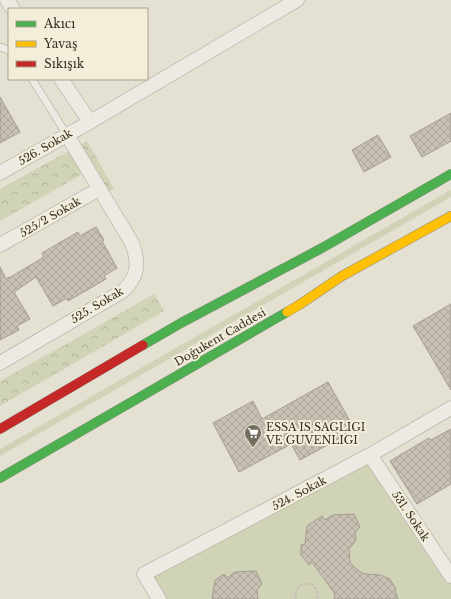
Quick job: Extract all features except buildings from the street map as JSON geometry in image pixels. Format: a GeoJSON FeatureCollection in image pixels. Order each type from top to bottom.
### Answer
{"type":"FeatureCollection","features":[{"type":"Feature","properties":{"kind":"main road"},"geometry":{"type":"LineString","coordinates":[[0,429],[130,352],[322,248],[451,174]]}},
{"type":"Feature","properties":{"kind":"main road","name":"Doğukent Caddesi"},"geometry":{"type":"LineString","coordinates":[[0,478],[299,305],[342,276],[451,216]]}},
{"type":"Feature","properties":{"kind":"street"},"geometry":{"type":"LineString","coordinates":[[7,0],[13,8]]}},
{"type":"Feature","properties":{"kind":"street","name":"526. Sokak"},"geometry":{"type":"LineString","coordinates":[[0,173],[90,122],[297,0]]}},
{"type":"Feature","properties":{"kind":"street"},"geometry":{"type":"LineString","coordinates":[[62,80],[90,122]]}},
{"type":"Feature","properties":{"kind":"street","name":"525. Sokak"},"geometry":{"type":"LineString","coordinates":[[0,363],[123,291],[129,285],[136,273],[137,258],[132,243],[66,135]]}},
{"type":"Feature","properties":{"kind":"street","name":"525/2 Sokak"},"geometry":{"type":"LineString","coordinates":[[0,245],[99,189]]}},
{"type":"Feature","properties":{"kind":"street","name":"524. Sokak"},"geometry":{"type":"LineString","coordinates":[[159,599],[144,574],[370,455],[451,408]]}},
{"type":"Feature","properties":{"kind":"street","name":"531. Sokak"},"geometry":{"type":"LineString","coordinates":[[370,455],[451,576]]}},
{"type":"Feature","properties":{"kind":"lane"},"geometry":{"type":"LineString","coordinates":[[33,80],[66,135]]}},
{"type":"Feature","properties":{"kind":"path"},"geometry":{"type":"LineString","coordinates":[[296,599],[296,590],[305,583],[315,587],[318,594],[318,599]]}},
{"type":"Feature","properties":{"kind":"green space"},"geometry":{"type":"Polygon","coordinates":[[[87,141],[114,189],[109,191],[104,186],[93,168],[0,221],[0,189],[87,141]]]}},
{"type":"Feature","properties":{"kind":"green space"},"geometry":{"type":"Polygon","coordinates":[[[451,190],[451,197],[0,456],[0,449],[451,190]]]}},
{"type":"Feature","properties":{"kind":"green space"},"geometry":{"type":"Polygon","coordinates":[[[154,294],[164,311],[0,406],[0,381],[154,294]]]}},
{"type":"Feature","properties":{"kind":"green space"},"geometry":{"type":"Polygon","coordinates":[[[370,455],[451,576],[451,599],[159,599],[145,574],[370,455]]]}},
{"type":"Feature","properties":{"kind":"traffic: fast"},"geometry":{"type":"LineString","coordinates":[[143,345],[181,323],[322,248],[451,174]]}},
{"type":"Feature","properties":{"kind":"traffic: fast"},"geometry":{"type":"LineString","coordinates":[[0,478],[287,312]]}},
{"type":"Feature","properties":{"kind":"traffic: slow"},"geometry":{"type":"LineString","coordinates":[[287,312],[342,276],[451,216]]}},
{"type":"Feature","properties":{"kind":"traffic: jam"},"geometry":{"type":"LineString","coordinates":[[0,429],[143,345]]}},
{"type":"Feature","properties":{"kind":"place","name":"ESSA IS SAGLIGI VE GUVENLIGI"},"geometry":{"type":"Point","coordinates":[253,448]}}]}
